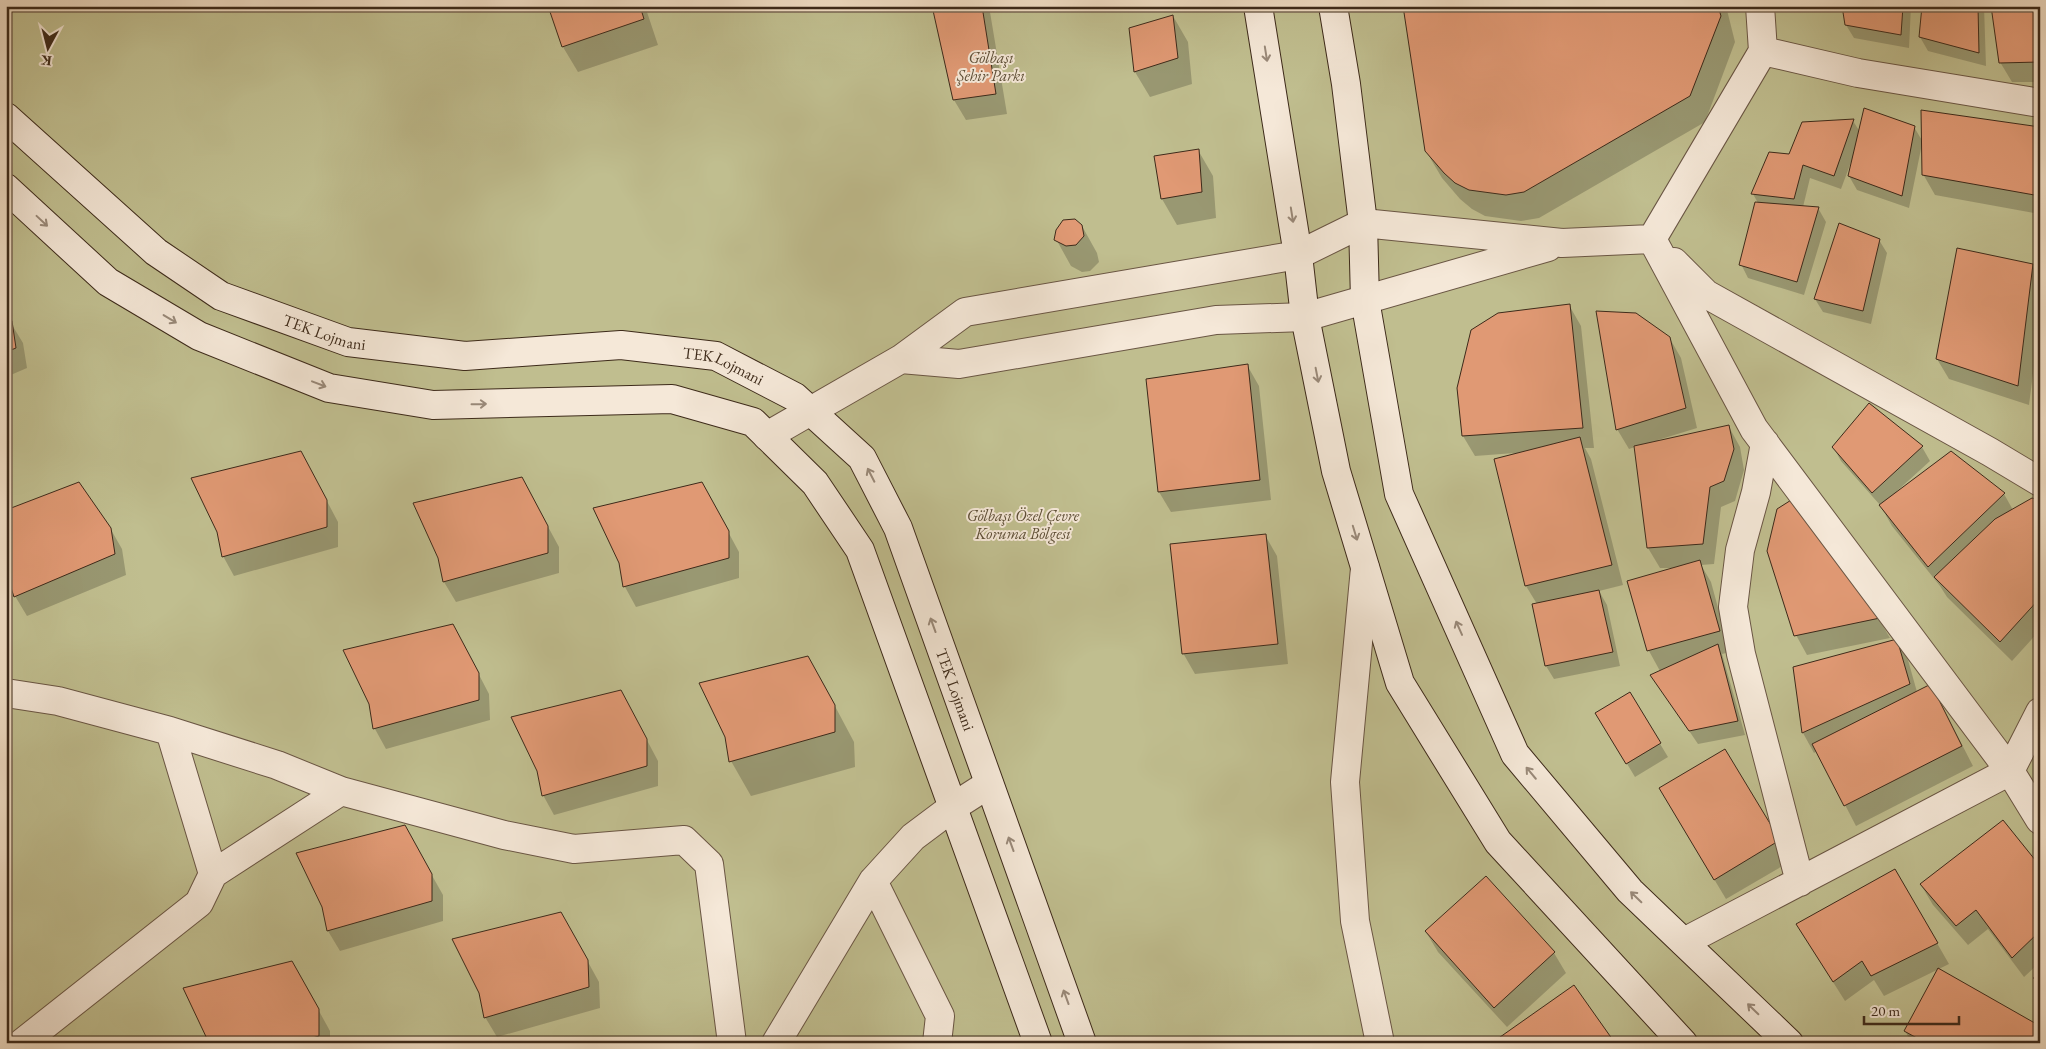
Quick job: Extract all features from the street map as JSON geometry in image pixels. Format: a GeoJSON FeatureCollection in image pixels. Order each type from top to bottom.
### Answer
{"type":"FeatureCollection","features":[{"type":"Feature","properties":{"kind":"street"},"geometry":{"type":"LineString","coordinates":[[1258,6],[1298,255],[1305,317],[1336,471],[1400,683],[1498,842],[1683,1043]]}},
{"type":"Feature","properties":{"kind":"street"},"geometry":{"type":"LineString","coordinates":[[1333,6],[1346,84],[1363,223],[1365,300],[1399,494],[1515,754],[1630,891],[1788,1043]]}},
{"type":"Feature","properties":{"kind":"street"},"geometry":{"type":"LineString","coordinates":[[1652,240],[1763,51],[1760,6]]}},
{"type":"Feature","properties":{"kind":"street"},"geometry":{"type":"LineString","coordinates":[[1763,51],[1858,73],[2040,103]]}},
{"type":"Feature","properties":{"kind":"street","name":"TEK Lojmani"},"geometry":{"type":"LineString","coordinates":[[6,117],[156,252],[221,296],[348,342],[465,356],[621,345],[716,356],[795,397],[862,458],[898,528],[1082,1043]]}},
{"type":"Feature","properties":{"kind":"street"},"geometry":{"type":"LineString","coordinates":[[6,188],[108,282],[198,336],[329,388],[432,405],[672,399],[753,422],[816,482],[860,550],[1038,1043]]}},
{"type":"Feature","properties":{"kind":"street"},"geometry":{"type":"LineString","coordinates":[[766,436],[901,359],[965,312],[1298,255],[1363,223],[1562,243],[1652,240],[1706,294],[1990,452],[2040,482]]}},
{"type":"Feature","properties":{"kind":"street"},"geometry":{"type":"LineString","coordinates":[[1652,240],[1754,429],[2010,771],[2040,820]]}},
{"type":"Feature","properties":{"kind":"street"},"geometry":{"type":"LineString","coordinates":[[901,359],[959,364],[1216,320],[1305,317],[1562,243]]}},
{"type":"Feature","properties":{"kind":"street"},"geometry":{"type":"LineString","coordinates":[[1765,443],[1756,492],[1740,550],[1733,608],[1741,654],[1800,882]]}},
{"type":"Feature","properties":{"kind":"street"},"geometry":{"type":"LineString","coordinates":[[1365,568],[1345,782],[1355,921],[1380,1043]]}},
{"type":"Feature","properties":{"kind":"street"},"geometry":{"type":"LineString","coordinates":[[6,693],[58,701],[170,731],[277,765],[341,791],[504,835],[574,849],[684,840],[709,864],[732,1043]]}},
{"type":"Feature","properties":{"kind":"street"},"geometry":{"type":"LineString","coordinates":[[1684,942],[2010,771],[2040,712]]}},
{"type":"Feature","properties":{"kind":"street"},"geometry":{"type":"LineString","coordinates":[[170,731],[213,874]]}},
{"type":"Feature","properties":{"kind":"street"},"geometry":{"type":"LineString","coordinates":[[776,1043],[873,880],[913,837],[953,807],[989,784]]}},
{"type":"Feature","properties":{"kind":"street"},"geometry":{"type":"LineString","coordinates":[[22,1043],[199,903],[213,874],[341,791]]}},
{"type":"Feature","properties":{"kind":"street"},"geometry":{"type":"LineString","coordinates":[[873,880],[940,1016],[936,1043]]}},
{"type":"Feature","properties":{"kind":"green space","name":"Gölbaşı Özel Çevre Koruma Bölgesi"},"geometry":{"type":"Polygon","coordinates":[[[6,6],[2040,6],[2040,1043],[6,1043],[6,6]]]}},
{"type":"Feature","properties":{"kind":"building"},"geometry":{"type":"Polygon","coordinates":[[[548,6],[640,6],[644,19],[562,47],[548,6]]]}},
{"type":"Feature","properties":{"kind":"building"},"geometry":{"type":"Polygon","coordinates":[[[932,6],[982,6],[996,94],[953,100],[932,6]]]}},
{"type":"Feature","properties":{"kind":"building"},"geometry":{"type":"Polygon","coordinates":[[[1403,6],[1718,6],[1721,16],[1690,96],[1524,192],[1506,195],[1469,190],[1455,183],[1425,151],[1403,6]]]}},
{"type":"Feature","properties":{"kind":"building"},"geometry":{"type":"Polygon","coordinates":[[[1842,6],[1903,6],[1901,35],[1845,25],[1842,6]]]}},
{"type":"Feature","properties":{"kind":"building"},"geometry":{"type":"Polygon","coordinates":[[[1922,6],[1978,6],[1979,53],[1919,37],[1922,6]]]}},
{"type":"Feature","properties":{"kind":"building"},"geometry":{"type":"Polygon","coordinates":[[[1991,6],[2040,6],[2040,62],[1999,63],[1991,6]]]}},
{"type":"Feature","properties":{"kind":"building"},"geometry":{"type":"Polygon","coordinates":[[[1173,15],[1178,58],[1134,72],[1129,28],[1173,15]]]}},
{"type":"Feature","properties":{"kind":"building"},"geometry":{"type":"Polygon","coordinates":[[[1864,108],[1915,126],[1902,196],[1848,176],[1864,108]]]}},
{"type":"Feature","properties":{"kind":"building"},"geometry":{"type":"Polygon","coordinates":[[[1921,110],[2040,127],[2040,196],[1922,175],[1921,110]]]}},
{"type":"Feature","properties":{"kind":"building"},"geometry":{"type":"Polygon","coordinates":[[[1854,119],[1834,176],[1803,165],[1794,199],[1751,194],[1769,152],[1789,154],[1802,122],[1854,119]]]}},
{"type":"Feature","properties":{"kind":"building"},"geometry":{"type":"Polygon","coordinates":[[[1199,149],[1202,192],[1161,199],[1154,156],[1199,149]]]}},
{"type":"Feature","properties":{"kind":"building"},"geometry":{"type":"Polygon","coordinates":[[[1755,202],[1819,207],[1797,282],[1739,265],[1755,202]]]}},
{"type":"Feature","properties":{"kind":"building"},"geometry":{"type":"Polygon","coordinates":[[[1075,219],[1082,225],[1084,236],[1076,245],[1066,246],[1054,240],[1056,230],[1063,220],[1075,219]]]}},
{"type":"Feature","properties":{"kind":"building"},"geometry":{"type":"Polygon","coordinates":[[[1839,223],[1880,239],[1863,311],[1814,299],[1839,223]]]}},
{"type":"Feature","properties":{"kind":"building"},"geometry":{"type":"Polygon","coordinates":[[[1957,248],[2033,264],[2018,386],[1936,359],[1957,248]]]}},
{"type":"Feature","properties":{"kind":"building"},"geometry":{"type":"Polygon","coordinates":[[[1570,304],[1583,428],[1462,436],[1457,388],[1471,330],[1498,313],[1570,304]]]}},
{"type":"Feature","properties":{"kind":"building"},"geometry":{"type":"Polygon","coordinates":[[[1596,311],[1636,313],[1670,337],[1686,408],[1616,430],[1596,311]]]}},
{"type":"Feature","properties":{"kind":"building"},"geometry":{"type":"Polygon","coordinates":[[[6,313],[12,321],[16,348],[6,352],[6,313]]]}},
{"type":"Feature","properties":{"kind":"building"},"geometry":{"type":"Polygon","coordinates":[[[1248,364],[1260,480],[1158,492],[1146,379],[1248,364]]]}},
{"type":"Feature","properties":{"kind":"building"},"geometry":{"type":"Polygon","coordinates":[[[2040,401],[2040,426],[2037,425],[2040,401]]]}},
{"type":"Feature","properties":{"kind":"building"},"geometry":{"type":"Polygon","coordinates":[[[1869,403],[1923,446],[1872,493],[1832,447],[1869,403]]]}},
{"type":"Feature","properties":{"kind":"building"},"geometry":{"type":"Polygon","coordinates":[[[1729,425],[1734,449],[1724,481],[1710,487],[1703,544],[1647,548],[1634,446],[1729,425]]]}},
{"type":"Feature","properties":{"kind":"building"},"geometry":{"type":"Polygon","coordinates":[[[1580,437],[1612,565],[1525,586],[1494,459],[1580,437]]]}},
{"type":"Feature","properties":{"kind":"building"},"geometry":{"type":"Polygon","coordinates":[[[301,451],[327,500],[327,527],[222,557],[217,532],[191,478],[301,451]]]}},
{"type":"Feature","properties":{"kind":"building"},"geometry":{"type":"Polygon","coordinates":[[[1951,451],[2005,493],[1928,567],[1879,505],[1951,451]]]}},
{"type":"Feature","properties":{"kind":"building"},"geometry":{"type":"Polygon","coordinates":[[[522,477],[548,526],[548,553],[443,582],[438,558],[413,503],[522,477]]]}},
{"type":"Feature","properties":{"kind":"building"},"geometry":{"type":"Polygon","coordinates":[[[79,482],[111,528],[115,554],[14,597],[6,572],[6,510],[79,482]]]}},
{"type":"Feature","properties":{"kind":"building"},"geometry":{"type":"Polygon","coordinates":[[[702,482],[729,531],[729,558],[623,587],[619,563],[593,508],[702,482]]]}},
{"type":"Feature","properties":{"kind":"building"},"geometry":{"type":"Polygon","coordinates":[[[1796,497],[1880,618],[1794,636],[1767,551],[1777,509],[1796,497]]]}},
{"type":"Feature","properties":{"kind":"building"},"geometry":{"type":"Polygon","coordinates":[[[2032,498],[2040,500],[2040,598],[2000,642],[1934,577],[1995,519],[2032,498]]]}},
{"type":"Feature","properties":{"kind":"building"},"geometry":{"type":"Polygon","coordinates":[[[1266,534],[1278,644],[1182,654],[1170,544],[1266,534]]]}},
{"type":"Feature","properties":{"kind":"building"},"geometry":{"type":"Polygon","coordinates":[[[1700,560],[1720,631],[1647,651],[1627,581],[1700,560]]]}},
{"type":"Feature","properties":{"kind":"building"},"geometry":{"type":"Polygon","coordinates":[[[1599,590],[1613,652],[1545,666],[1532,604],[1599,590]]]}},
{"type":"Feature","properties":{"kind":"building"},"geometry":{"type":"Polygon","coordinates":[[[453,624],[479,673],[479,700],[373,729],[369,704],[343,650],[453,624]]]}},
{"type":"Feature","properties":{"kind":"building"},"geometry":{"type":"Polygon","coordinates":[[[1897,639],[1910,684],[1802,733],[1793,667],[1897,639]]]}},
{"type":"Feature","properties":{"kind":"building"},"geometry":{"type":"Polygon","coordinates":[[[1718,644],[1738,721],[1689,731],[1650,675],[1718,644]]]}},
{"type":"Feature","properties":{"kind":"building"},"geometry":{"type":"Polygon","coordinates":[[[808,656],[835,705],[835,732],[729,762],[725,737],[699,683],[808,656]]]}},
{"type":"Feature","properties":{"kind":"building"},"geometry":{"type":"Polygon","coordinates":[[[1931,684],[1962,746],[1844,806],[1812,744],[1931,684]]]}},
{"type":"Feature","properties":{"kind":"building"},"geometry":{"type":"Polygon","coordinates":[[[621,690],[647,739],[647,766],[542,796],[537,771],[511,717],[621,690]]]}},
{"type":"Feature","properties":{"kind":"building"},"geometry":{"type":"Polygon","coordinates":[[[1630,692],[1661,743],[1626,764],[1595,713],[1630,692]]]}},
{"type":"Feature","properties":{"kind":"building"},"geometry":{"type":"Polygon","coordinates":[[[1725,749],[1780,840],[1714,880],[1659,788],[1725,749]]]}},
{"type":"Feature","properties":{"kind":"building"},"geometry":{"type":"Polygon","coordinates":[[[2003,820],[2040,866],[2040,931],[2012,958],[1976,910],[1956,926],[1920,884],[2003,820]]]}},
{"type":"Feature","properties":{"kind":"building"},"geometry":{"type":"Polygon","coordinates":[[[405,825],[432,874],[432,901],[327,931],[322,907],[296,853],[405,825]]]}},
{"type":"Feature","properties":{"kind":"building"},"geometry":{"type":"Polygon","coordinates":[[[1895,869],[1938,943],[1871,976],[1862,961],[1833,982],[1796,924],[1895,869]]]}},
{"type":"Feature","properties":{"kind":"building"},"geometry":{"type":"Polygon","coordinates":[[[1486,876],[1555,952],[1494,1008],[1425,931],[1486,876]]]}},
{"type":"Feature","properties":{"kind":"building"},"geometry":{"type":"Polygon","coordinates":[[[561,912],[588,960],[589,987],[484,1018],[479,993],[452,939],[561,912]]]}},
{"type":"Feature","properties":{"kind":"building"},"geometry":{"type":"Polygon","coordinates":[[[292,961],[319,1009],[319,1036],[296,1043],[209,1043],[183,988],[292,961]]]}},
{"type":"Feature","properties":{"kind":"building"},"geometry":{"type":"Polygon","coordinates":[[[1938,968],[2040,1026],[2040,1043],[1926,1043],[1904,1031],[1938,968]]]}},
{"type":"Feature","properties":{"kind":"building"},"geometry":{"type":"Polygon","coordinates":[[[2040,972],[2040,984],[2033,978],[2040,972]]]}},
{"type":"Feature","properties":{"kind":"building"},"geometry":{"type":"Polygon","coordinates":[[[1574,985],[1615,1043],[1493,1042],[1574,985]]]}},
{"type":"Feature","properties":{"kind":"park label","name":"Gölbaşı Şehir Parkı"},"geometry":{"type":"Point","coordinates":[991,66]}}]}
